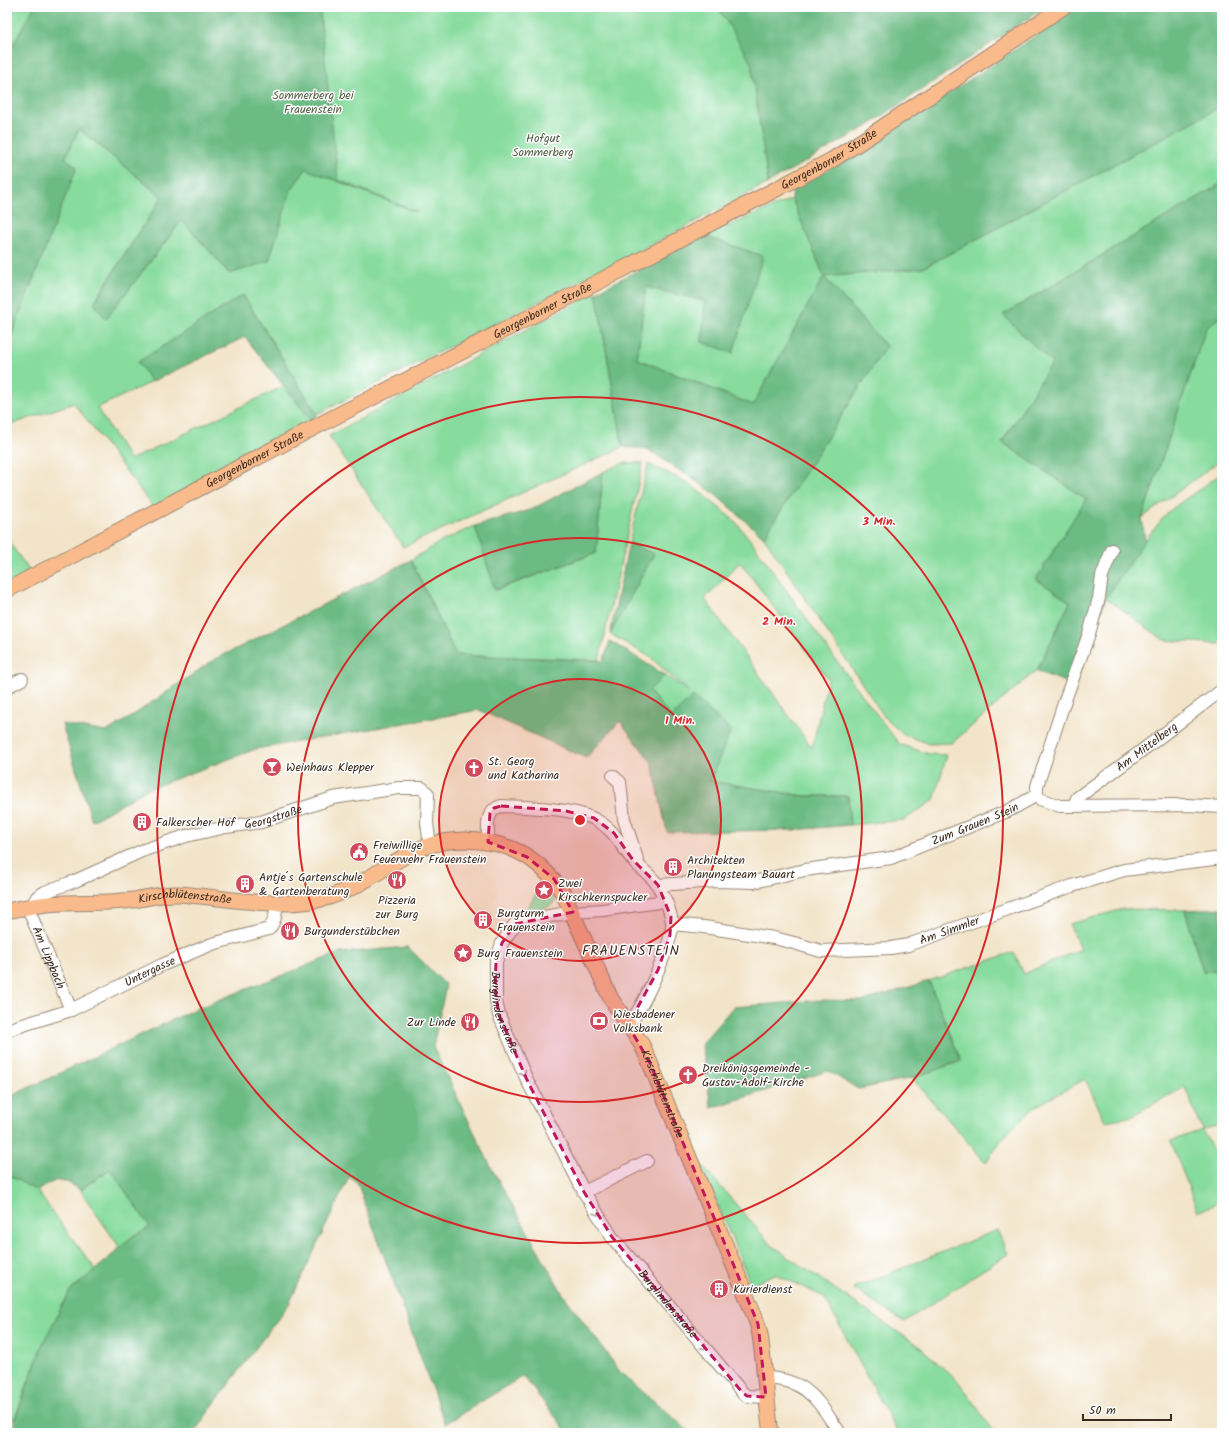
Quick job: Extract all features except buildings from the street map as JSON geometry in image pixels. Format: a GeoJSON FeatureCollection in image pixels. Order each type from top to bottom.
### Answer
{"type":"FeatureCollection","features":[{"type":"Feature","properties":{"kind":"main road","name":"Georgenborner Straße"},"geometry":{"type":"LineString","coordinates":[[7,590],[296,437],[602,280],[825,163],[871,135],[1063,7]]}},
{"type":"Feature","properties":{"kind":"main road","name":"Kirschblütenstraße"},"geometry":{"type":"LineString","coordinates":[[7,911],[30,906],[62,903],[131,901],[168,893],[246,901],[302,902],[315,900],[340,893],[363,882],[405,855],[430,846],[462,840],[488,842],[515,850],[543,868],[554,879],[563,893],[612,1000],[642,1045],[758,1324],[771,1433]]}},
{"type":"Feature","properties":{"kind":"street"},"geometry":{"type":"LineString","coordinates":[[1112,550],[1102,576],[1099,598],[1089,634],[1065,700],[1037,786],[1037,795],[1040,799],[1060,806],[1187,805],[1222,807]]}},
{"type":"Feature","properties":{"kind":"street"},"geometry":{"type":"LineString","coordinates":[[7,687],[22,679]]}},
{"type":"Feature","properties":{"kind":"street","name":"Am Mittelberg"},"geometry":{"type":"LineString","coordinates":[[1074,806],[1077,798],[1222,690]]}},
{"type":"Feature","properties":{"kind":"street"},"geometry":{"type":"LineString","coordinates":[[613,776],[620,782],[624,819],[640,867]]}},
{"type":"Feature","properties":{"kind":"street","name":"Georgstraße"},"geometry":{"type":"LineString","coordinates":[[30,906],[37,897],[45,892],[75,881],[144,850],[192,835],[261,822],[333,798],[399,788],[422,788],[428,794],[427,823],[430,846]]}},
{"type":"Feature","properties":{"kind":"street","name":"Zum Grauen Stein"},"geometry":{"type":"LineString","coordinates":[[658,884],[718,881],[754,882],[805,870],[891,858],[1008,811],[1037,795]]}},
{"type":"Feature","properties":{"kind":"street"},"geometry":{"type":"LineString","coordinates":[[488,842],[490,813],[494,808],[501,806],[579,813],[594,818],[614,833],[633,860],[658,884],[671,917],[672,924],[670,935],[658,970],[638,1013],[628,1025]]}},
{"type":"Feature","properties":{"kind":"street","name":"Am Simmler"},"geometry":{"type":"LineString","coordinates":[[672,924],[704,927],[774,938],[821,952],[891,948],[908,945],[1072,886],[1124,870],[1222,858]]}},
{"type":"Feature","properties":{"kind":"street","name":"Burglindenstraße"},"geometry":{"type":"LineString","coordinates":[[665,901],[603,910],[573,912],[527,920],[516,924],[502,943],[496,962],[495,988],[499,1015],[527,1080],[584,1192],[612,1237],[742,1392],[747,1396],[766,1397]]}},
{"type":"Feature","properties":{"kind":"street","name":"Untergasse"},"geometry":{"type":"LineString","coordinates":[[7,1030],[71,1010],[162,965],[212,944],[269,929],[274,923],[276,916],[276,902]]}},
{"type":"Feature","properties":{"kind":"street","name":"Am Lippbach"},"geometry":{"type":"LineString","coordinates":[[30,906],[71,1010]]}},
{"type":"Feature","properties":{"kind":"street"},"geometry":{"type":"LineString","coordinates":[[584,1192],[647,1160]]}},
{"type":"Feature","properties":{"kind":"street"},"geometry":{"type":"LineString","coordinates":[[764,1378],[777,1378],[793,1382],[804,1388],[815,1397],[840,1433]]}},
{"type":"Feature","properties":{"kind":"highlighted area"},"geometry":{"type":"Polygon","coordinates":[[[501,806],[566,811],[594,818],[614,833],[633,860],[658,885],[671,917],[670,935],[658,970],[628,1025],[650,1063],[758,1324],[766,1397],[747,1396],[742,1392],[612,1237],[584,1192],[527,1080],[499,1015],[495,989],[496,962],[502,943],[515,924],[573,912],[554,879],[527,857],[488,842],[490,813],[494,808],[501,806]]]}},
{"type":"Feature","properties":{"kind":"green space","name":"Hofgut Sommerberg"},"geometry":{"type":"Polygon","coordinates":[[[7,7],[1043,7],[768,183],[651,245],[317,414],[243,295],[139,362],[151,382],[97,408],[130,460],[284,386],[314,424],[153,507],[74,403],[7,426],[7,7]],[[66,63],[65,158],[79,129],[162,197],[94,302],[106,319],[182,220],[230,274],[66,63]]]}},
{"type":"Feature","properties":{"kind":"green space","name":"Sommerberg bei Frauenstein"},"geometry":{"type":"Polygon","coordinates":[[[34,7],[311,7],[320,13],[338,180],[417,212],[306,169],[291,190],[269,261],[230,274],[182,220],[106,319],[94,303],[162,197],[79,129],[65,158],[77,167],[7,347],[7,88],[12,75],[7,71],[7,56],[34,7]]]}},
{"type":"Feature","properties":{"kind":"green space"},"geometry":{"type":"Polygon","coordinates":[[[718,7],[1045,7],[866,127],[768,183],[751,63],[718,7]]]}},
{"type":"Feature","properties":{"kind":"green space"},"geometry":{"type":"Polygon","coordinates":[[[1079,7],[1222,7],[1222,106],[923,268],[824,277],[886,346],[764,537],[711,491],[647,449],[623,447],[596,292],[704,236],[763,256],[733,353],[702,342],[705,301],[646,287],[637,359],[753,405],[824,276],[792,199],[793,190],[876,142],[1079,7]]]}},
{"type":"Feature","properties":{"kind":"green space"},"geometry":{"type":"Polygon","coordinates":[[[1222,106],[1222,183],[1003,315],[1052,363],[1002,442],[1086,499],[1036,579],[1070,602],[1037,670],[952,743],[929,744],[903,734],[885,718],[764,537],[886,346],[824,277],[753,405],[637,359],[645,287],[705,301],[702,342],[763,256],[704,236],[792,199],[824,276],[923,268],[1222,106]]]}},
{"type":"Feature","properties":{"kind":"green space"},"geometry":{"type":"Polygon","coordinates":[[[1222,183],[1222,315],[1206,328],[1142,518],[1145,540],[1106,598],[1074,685],[1041,673],[1037,670],[1070,602],[1036,579],[1086,499],[1002,442],[1052,363],[1003,315],[1222,183]]]}},
{"type":"Feature","properties":{"kind":"green space"},"geometry":{"type":"Polygon","coordinates":[[[596,292],[623,447],[403,547],[329,436],[596,292]]]}},
{"type":"Feature","properties":{"kind":"green space"},"geometry":{"type":"Polygon","coordinates":[[[243,295],[317,414],[314,424],[245,337],[151,382],[138,362],[243,295]]]}},
{"type":"Feature","properties":{"kind":"green space"},"geometry":{"type":"Polygon","coordinates":[[[1222,315],[1222,459],[1142,518],[1206,328],[1222,315]]]}},
{"type":"Feature","properties":{"kind":"green space"},"geometry":{"type":"Polygon","coordinates":[[[623,463],[643,463],[599,660],[456,655],[411,560],[440,542],[475,526],[496,590],[596,553],[603,472],[623,463]]]}},
{"type":"Feature","properties":{"kind":"green space"},"geometry":{"type":"Polygon","coordinates":[[[648,464],[689,483],[735,521],[755,546],[833,656],[899,744],[929,754],[947,755],[934,800],[904,820],[850,825],[848,796],[804,796],[710,781],[671,717],[649,691],[665,675],[689,692],[650,657],[610,634],[654,554],[629,543],[648,464]],[[740,562],[705,599],[812,748],[828,679],[740,562]]]}},
{"type":"Feature","properties":{"kind":"green space"},"geometry":{"type":"Polygon","coordinates":[[[603,472],[596,553],[495,590],[475,526],[530,510],[603,472]]]}},
{"type":"Feature","properties":{"kind":"green space"},"geometry":{"type":"Polygon","coordinates":[[[1222,473],[1222,642],[1220,644],[1164,640],[1106,598],[1145,540],[1169,511],[1222,473]]]}},
{"type":"Feature","properties":{"kind":"green space"},"geometry":{"type":"Polygon","coordinates":[[[7,539],[31,573],[7,586],[7,539]]]}},
{"type":"Feature","properties":{"kind":"green space"},"geometry":{"type":"Polygon","coordinates":[[[629,543],[654,554],[610,634],[629,543]]]}},
{"type":"Feature","properties":{"kind":"green space"},"geometry":{"type":"Polygon","coordinates":[[[411,560],[456,655],[603,661],[610,641],[665,675],[649,691],[671,717],[693,696],[731,730],[710,781],[804,796],[848,796],[850,825],[793,830],[667,832],[652,763],[620,721],[586,758],[479,710],[256,749],[146,790],[92,821],[62,724],[106,732],[212,661],[411,560]]]}},
{"type":"Feature","properties":{"kind":"green space"},"geometry":{"type":"Polygon","coordinates":[[[541,880],[554,894],[554,903],[545,908],[524,914],[536,894],[541,880]]]}},
{"type":"Feature","properties":{"kind":"green space"},"geometry":{"type":"Polygon","coordinates":[[[1221,908],[1222,969],[1203,972],[1185,910],[1221,908]]]}},
{"type":"Feature","properties":{"kind":"green space"},"geometry":{"type":"Polygon","coordinates":[[[1123,909],[1185,910],[1203,972],[1222,969],[1222,1124],[1202,1130],[1185,1087],[1129,1117],[1105,1121],[1085,1079],[1033,1108],[1002,1139],[986,1163],[912,1078],[961,1061],[929,981],[1014,952],[1024,974],[1081,949],[1069,924],[1123,909]]]}},
{"type":"Feature","properties":{"kind":"green space"},"geometry":{"type":"Polygon","coordinates":[[[408,947],[446,985],[433,1047],[492,1169],[563,1294],[621,1373],[691,1433],[568,1433],[523,1376],[445,1424],[357,1182],[349,1177],[289,1304],[194,1433],[10,1433],[43,1343],[70,1291],[133,1236],[150,1227],[110,1169],[80,1190],[67,1182],[58,1180],[37,1191],[7,1174],[7,1098],[193,1010],[339,953],[408,947]]]}},
{"type":"Feature","properties":{"kind":"green space"},"geometry":{"type":"Polygon","coordinates":[[[929,981],[961,1061],[912,1078],[858,1089],[828,1071],[711,1108],[702,1043],[733,1007],[822,1000],[863,1001],[929,981]]]}},
{"type":"Feature","properties":{"kind":"green space"},"geometry":{"type":"Polygon","coordinates":[[[1202,1130],[1222,1165],[1222,1201],[1198,1212],[1171,1141],[1202,1130]]]}},
{"type":"Feature","properties":{"kind":"green space"},"geometry":{"type":"Polygon","coordinates":[[[701,1164],[772,1246],[920,1347],[958,1381],[995,1433],[898,1433],[824,1297],[775,1274],[751,1285],[701,1164]]]}},
{"type":"Feature","properties":{"kind":"green space"},"geometry":{"type":"Polygon","coordinates":[[[110,1169],[151,1227],[133,1236],[120,1248],[80,1190],[110,1169]]]}},
{"type":"Feature","properties":{"kind":"green space"},"geometry":{"type":"Polygon","coordinates":[[[7,1174],[37,1191],[96,1270],[70,1291],[43,1343],[14,1420],[7,1418],[7,1174]]]}},
{"type":"Feature","properties":{"kind":"green space"},"geometry":{"type":"Polygon","coordinates":[[[997,1230],[1008,1254],[904,1322],[853,1288],[997,1230]]]}},
{"type":"Feature","properties":{"kind":"waterway"},"geometry":{"type":"LineString","coordinates":[[7,18],[15,7]]}},
{"type":"Feature","properties":{"kind":"place","name":"Weinhaus Klepper"},"geometry":{"type":"Point","coordinates":[272,767]}},
{"type":"Feature","properties":{"kind":"place","name":"St. Georg und Katharina"},"geometry":{"type":"Point","coordinates":[474,768]}},
{"type":"Feature","properties":{"kind":"place","name":"Falkerscher Hof"},"geometry":{"type":"Point","coordinates":[142,822]}},
{"type":"Feature","properties":{"kind":"place","name":"Freiwillige Feuerwehr Frauenstein"},"geometry":{"type":"Point","coordinates":[359,852]}},
{"type":"Feature","properties":{"kind":"place","name":"Architekten Planungsteam Bauart"},"geometry":{"type":"Point","coordinates":[673,867]}},
{"type":"Feature","properties":{"kind":"place","name":"Pizzeria zur Burg"},"geometry":{"type":"Point","coordinates":[397,880]}},
{"type":"Feature","properties":{"kind":"place","name":"Antje´s Gartenschule & Gartenberatung"},"geometry":{"type":"Point","coordinates":[245,884]}},
{"type":"Feature","properties":{"kind":"place","name":"Zwei Kirschkernspucker"},"geometry":{"type":"Point","coordinates":[544,890]}},
{"type":"Feature","properties":{"kind":"place","name":"Burgturm Frauenstein"},"geometry":{"type":"Point","coordinates":[483,920]}},
{"type":"Feature","properties":{"kind":"place","name":"Burgunderstübchen"},"geometry":{"type":"Point","coordinates":[290,931]}},
{"type":"Feature","properties":{"kind":"place","name":"Burg Frauenstein"},"geometry":{"type":"Point","coordinates":[463,953]}},
{"type":"Feature","properties":{"kind":"place","name":"Wiesbadener Volksbank"},"geometry":{"type":"Point","coordinates":[599,1021]}},
{"type":"Feature","properties":{"kind":"place","name":"Zur Linde"},"geometry":{"type":"Point","coordinates":[470,1022]}},
{"type":"Feature","properties":{"kind":"place","name":"Dreikönigsgemeinde - Gustav-Adolf-Kirche"},"geometry":{"type":"Point","coordinates":[688,1075]}},
{"type":"Feature","properties":{"kind":"place","name":"Kurierdienst"},"geometry":{"type":"Point","coordinates":[719,1289]}},
{"type":"Feature","properties":{"kind":"district","name":"FRAUENSTEIN"},"geometry":{"type":"Point","coordinates":[631,950]}}]}
